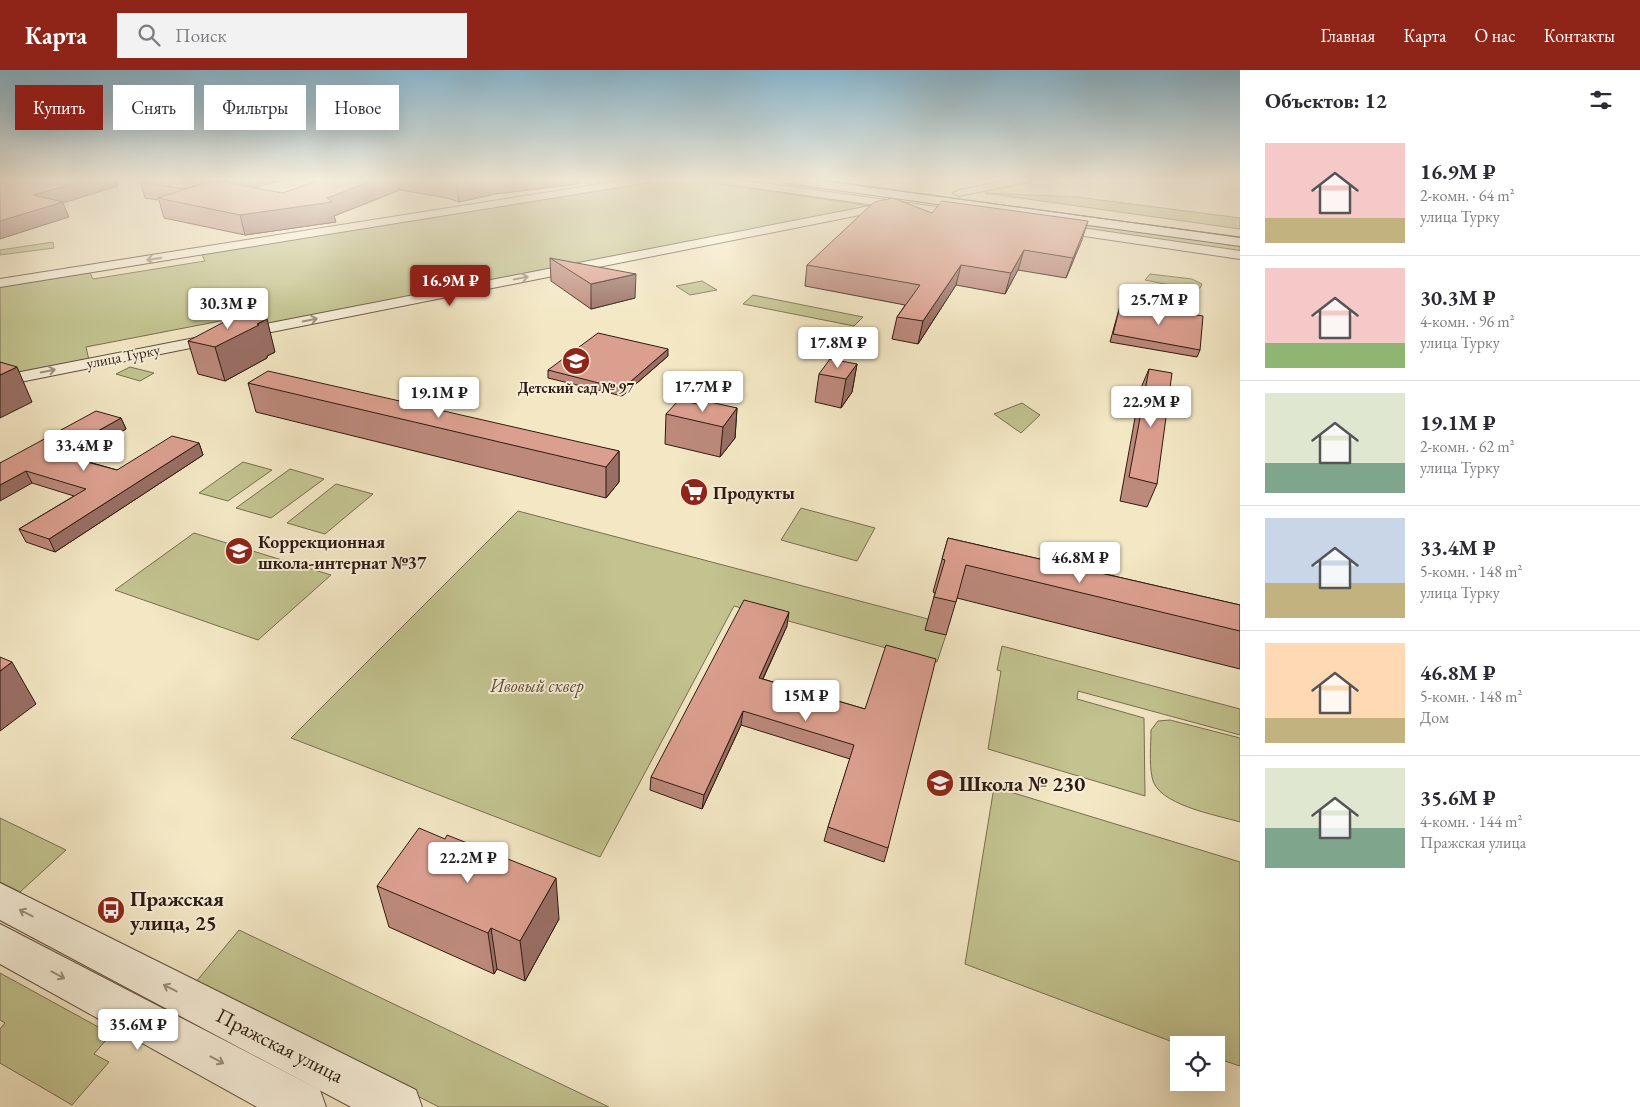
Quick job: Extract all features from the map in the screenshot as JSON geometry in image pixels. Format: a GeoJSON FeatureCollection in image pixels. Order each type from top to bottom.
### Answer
{"type":"FeatureCollection","features":[{"type":"Feature","properties":{"kind":"main road"},"geometry":{"type":"LineString","coordinates":[[1135,227],[1240,242]]}},
{"type":"Feature","properties":{"kind":"main road"},"geometry":{"type":"LineString","coordinates":[[1213,227],[1240,231]]}},
{"type":"Feature","properties":{"kind":"main road","name":"Пражская улица"},"geometry":{"type":"LineString","coordinates":[[0,900],[399,1107]]}},
{"type":"Feature","properties":{"kind":"main road"},"geometry":{"type":"LineString","coordinates":[[0,943],[303,1107]]}},
{"type":"Feature","properties":{"kind":"street"},"geometry":{"type":"LineString","coordinates":[[0,283],[348,227]]}},
{"type":"Feature","properties":{"kind":"street","name":"улица Турку"},"geometry":{"type":"LineString","coordinates":[[0,381],[781,227]]}},
{"type":"Feature","properties":{"kind":"street"},"geometry":{"type":"LineString","coordinates":[[1053,227],[1240,254]]}},
{"type":"Feature","properties":{"kind":"green space"},"geometry":{"type":"Polygon","coordinates":[[[361,227],[772,227],[248,329],[241,317],[86,347],[89,360],[0,377],[0,286],[89,271],[93,279],[205,261],[201,253],[361,227]]]}},
{"type":"Feature","properties":{"kind":"green space"},"geometry":{"type":"Polygon","coordinates":[[[1064,227],[1113,227],[1240,244],[1240,253],[1064,227]]]}},
{"type":"Feature","properties":{"kind":"green space"},"geometry":{"type":"Polygon","coordinates":[[[53,242],[54,248],[0,255],[0,250],[53,242]]]}},
{"type":"Feature","properties":{"kind":"green space"},"geometry":{"type":"Polygon","coordinates":[[[1150,274],[1192,279],[1202,284],[1200,288],[1194,290],[1145,280],[1150,274]]]}},
{"type":"Feature","properties":{"kind":"green space"},"geometry":{"type":"Polygon","coordinates":[[[702,281],[717,290],[690,295],[676,286],[702,281]]]}},
{"type":"Feature","properties":{"kind":"green space"},"geometry":{"type":"Polygon","coordinates":[[[753,295],[863,317],[854,326],[743,304],[753,295]]]}},
{"type":"Feature","properties":{"kind":"green space"},"geometry":{"type":"Polygon","coordinates":[[[130,367],[154,373],[140,381],[116,374],[130,367]]]}},
{"type":"Feature","properties":{"kind":"green space"},"geometry":{"type":"Polygon","coordinates":[[[1022,403],[1040,415],[1021,433],[994,414],[1022,403]]]}},
{"type":"Feature","properties":{"kind":"green space"},"geometry":{"type":"Polygon","coordinates":[[[243,462],[272,470],[228,501],[199,493],[243,462]]]}},
{"type":"Feature","properties":{"kind":"green space"},"geometry":{"type":"Polygon","coordinates":[[[290,469],[324,479],[271,518],[236,508],[290,469]]]}},
{"type":"Feature","properties":{"kind":"green space"},"geometry":{"type":"Polygon","coordinates":[[[336,484],[373,494],[325,534],[287,523],[336,484]]]}},
{"type":"Feature","properties":{"kind":"green space"},"geometry":{"type":"Polygon","coordinates":[[[801,508],[875,528],[857,561],[781,540],[801,508]]]}},
{"type":"Feature","properties":{"kind":"green space","name":"Ивовый сквер"},"geometry":{"type":"Polygon","coordinates":[[[518,511],[928,619],[946,635],[937,662],[734,606],[600,857],[291,738],[518,511]]]}},
{"type":"Feature","properties":{"kind":"green space"},"geometry":{"type":"Polygon","coordinates":[[[194,533],[331,575],[258,640],[115,590],[194,533]]]}},
{"type":"Feature","properties":{"kind":"green space"},"geometry":{"type":"Polygon","coordinates":[[[1002,646],[1240,709],[1240,735],[1078,691],[1077,699],[1144,718],[1145,796],[988,749],[1001,671],[997,670],[1002,646]]]}},
{"type":"Feature","properties":{"kind":"green space"},"geometry":{"type":"Polygon","coordinates":[[[1170,720],[1240,738],[1240,822],[1176,802],[1164,795],[1156,787],[1152,777],[1151,730],[1158,721],[1170,720]]]}},
{"type":"Feature","properties":{"kind":"green space"},"geometry":{"type":"Polygon","coordinates":[[[994,787],[1240,862],[1240,1066],[1225,1061],[1225,1036],[1170,1036],[1170,1041],[965,964],[994,787]]]}},
{"type":"Feature","properties":{"kind":"green space"},"geometry":{"type":"Polygon","coordinates":[[[0,818],[66,850],[20,892],[0,882],[0,818]]]}},
{"type":"Feature","properties":{"kind":"green space"},"geometry":{"type":"Polygon","coordinates":[[[239,930],[609,1107],[439,1107],[195,983],[239,930]]]}},
{"type":"Feature","properties":{"kind":"green space"},"geometry":{"type":"Polygon","coordinates":[[[0,973],[111,1034],[94,1054],[109,1062],[72,1105],[0,1063],[0,1029],[5,1023],[0,1020],[0,973]]]}},
{"type":"Feature","properties":{"kind":"building"},"geometry":{"type":"Polygon","coordinates":[[[847,227],[1085,227],[1073,258],[1024,250],[1011,273],[961,265],[923,321],[897,317],[920,285],[807,265],[847,227]]]}},
{"type":"Feature","properties":{"kind":"building"},"geometry":{"type":"Polygon","coordinates":[[[550,258],[636,274],[591,284],[550,258]]]}},
{"type":"Feature","properties":{"kind":"building"},"geometry":{"type":"Polygon","coordinates":[[[1121,302],[1203,316],[1200,350],[1113,334],[1121,302]]]}},
{"type":"Feature","properties":{"kind":"building"},"geometry":{"type":"Polygon","coordinates":[[[241,313],[267,319],[215,347],[188,341],[241,313]]]}},
{"type":"Feature","properties":{"kind":"building"},"geometry":{"type":"Polygon","coordinates":[[[598,333],[668,349],[622,389],[548,370],[598,333]]]}},
{"type":"Feature","properties":{"kind":"building"},"geometry":{"type":"Polygon","coordinates":[[[830,359],[857,364],[846,379],[819,374],[830,359]]]}},
{"type":"Feature","properties":{"kind":"building"},"geometry":{"type":"Polygon","coordinates":[[[0,362],[17,367],[0,375],[0,362]]]}},
{"type":"Feature","properties":{"kind":"building"},"geometry":{"type":"Polygon","coordinates":[[[1149,369],[1172,373],[1157,484],[1129,477],[1149,369]]]}},
{"type":"Feature","properties":{"kind":"building"},"geometry":{"type":"Polygon","coordinates":[[[268,371],[619,451],[606,467],[248,383],[268,371]]]}},
{"type":"Feature","properties":{"kind":"building"},"geometry":{"type":"Polygon","coordinates":[[[679,400],[706,406],[710,402],[737,408],[723,427],[666,414],[679,400]]]}},
{"type":"Feature","properties":{"kind":"building"},"geometry":{"type":"Polygon","coordinates":[[[96,411],[121,418],[57,454],[117,470],[172,436],[199,443],[49,539],[19,529],[86,489],[26,471],[0,485],[0,463],[96,411]]]}},
{"type":"Feature","properties":{"kind":"building"},"geometry":{"type":"Polygon","coordinates":[[[948,538],[1240,605],[1240,631],[966,565],[956,602],[934,597],[945,560],[942,559],[948,538]]]}},
{"type":"Feature","properties":{"kind":"building"},"geometry":{"type":"Polygon","coordinates":[[[744,600],[789,612],[759,678],[865,709],[886,645],[936,659],[888,848],[828,827],[854,745],[743,711],[704,795],[651,777],[744,600]]]}},
{"type":"Feature","properties":{"kind":"building"},"geometry":{"type":"Polygon","coordinates":[[[0,657],[12,662],[0,671],[0,657]]]}},
{"type":"Feature","properties":{"kind":"building"},"geometry":{"type":"Polygon","coordinates":[[[419,828],[445,839],[447,835],[556,878],[520,941],[491,928],[488,933],[377,886],[419,828]]]}},
{"type":"Feature","properties":{"kind":"tram line"},"geometry":{"type":"LineString","coordinates":[[1169,227],[1240,237]]}},
{"type":"Feature","properties":{"kind":"place","name":"Детский сад № 97"},"geometry":{"type":"Point","coordinates":[576,361]}},
{"type":"Feature","properties":{"kind":"place","name":"Продукты"},"geometry":{"type":"Point","coordinates":[694,492]}},
{"type":"Feature","properties":{"kind":"place","name":"Коррекционная школа-интернат №37"},"geometry":{"type":"Point","coordinates":[239,551]}},
{"type":"Feature","properties":{"kind":"place","name":"Школа № 230"},"geometry":{"type":"Point","coordinates":[940,783]}},
{"type":"Feature","properties":{"kind":"place","name":"Пражская улица, 25"},"geometry":{"type":"Point","coordinates":[111,910]}}]}
